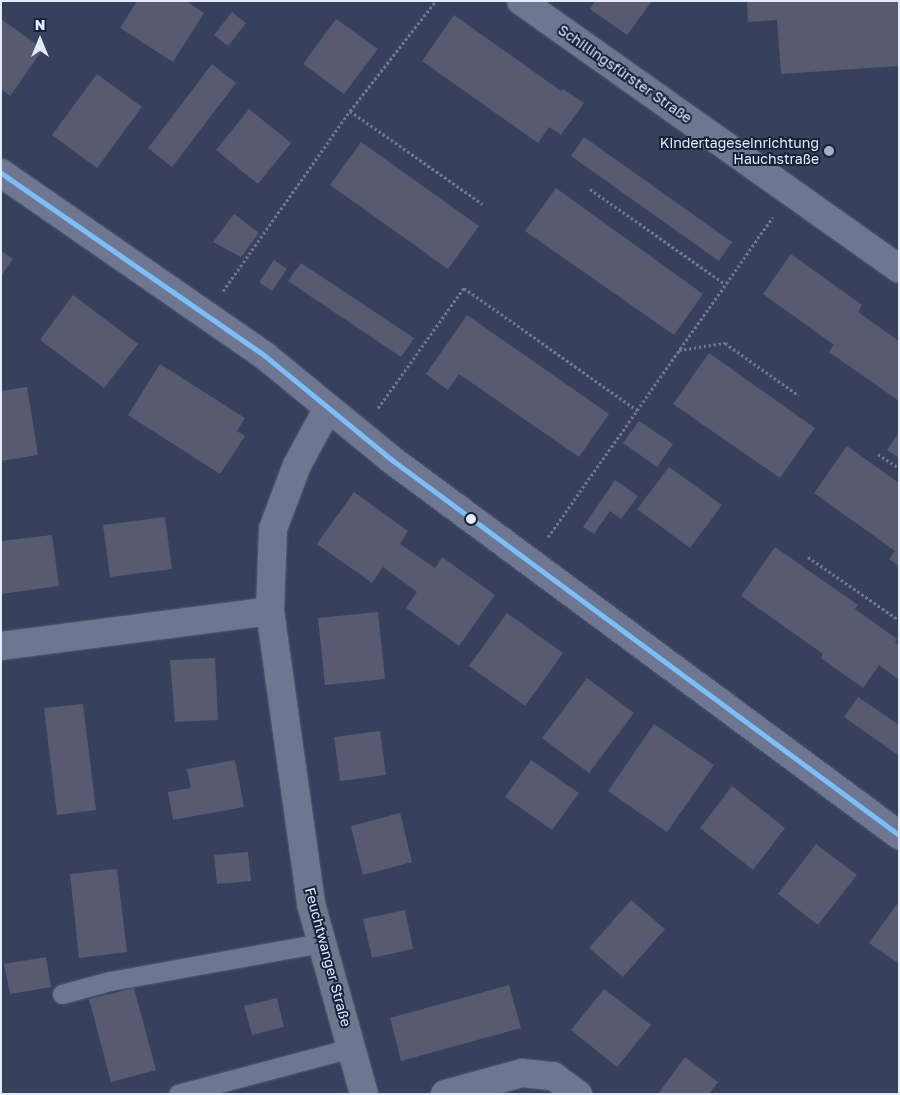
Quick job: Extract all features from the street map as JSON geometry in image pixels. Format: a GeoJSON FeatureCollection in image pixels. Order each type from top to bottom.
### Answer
{"type":"FeatureCollection","features":[{"type":"Feature","properties":{"kind":"street","name":"Schillingsfürster Straße"},"geometry":{"type":"LineString","coordinates":[[521,1],[791,190],[899,269]]}},
{"type":"Feature","properties":{"kind":"street"},"geometry":{"type":"LineString","coordinates":[[1,173],[207,315],[530,562],[899,835]]}},
{"type":"Feature","properties":{"kind":"street","name":"Feuchtwanger Straße"},"geometry":{"type":"LineString","coordinates":[[328,408],[297,465],[273,529],[270,611],[311,904],[364,1094]]}},
{"type":"Feature","properties":{"kind":"street"},"geometry":{"type":"LineString","coordinates":[[1,646],[270,611]]}},
{"type":"Feature","properties":{"kind":"street"},"geometry":{"type":"LineString","coordinates":[[444,1094],[522,1073],[553,1076],[578,1094]]}},
{"type":"Feature","properties":{"kind":"lane"},"geometry":{"type":"LineString","coordinates":[[62,994],[110,981],[322,943]]}},
{"type":"Feature","properties":{"kind":"lane"},"geometry":{"type":"LineString","coordinates":[[178,1094],[351,1048]]}},
{"type":"Feature","properties":{"kind":"path"},"geometry":{"type":"LineString","coordinates":[[207,315],[350,111],[436,1]]}},
{"type":"Feature","properties":{"kind":"path"},"geometry":{"type":"LineString","coordinates":[[350,111],[483,204]]}},
{"type":"Feature","properties":{"kind":"path"},"geometry":{"type":"LineString","coordinates":[[590,189],[725,284]]}},
{"type":"Feature","properties":{"kind":"path"},"geometry":{"type":"LineString","coordinates":[[530,562],[791,190]]}},
{"type":"Feature","properties":{"kind":"path"},"geometry":{"type":"LineString","coordinates":[[360,433],[464,288],[637,410]]}},
{"type":"Feature","properties":{"kind":"path"},"geometry":{"type":"LineString","coordinates":[[679,350],[725,343],[798,394]]}},
{"type":"Feature","properties":{"kind":"path"},"geometry":{"type":"LineString","coordinates":[[878,454],[899,468]]}},
{"type":"Feature","properties":{"kind":"path"},"geometry":{"type":"LineString","coordinates":[[808,557],[899,620]]}},
{"type":"Feature","properties":{"kind":"building"},"geometry":{"type":"Polygon","coordinates":[[[137,1],[186,1],[204,13],[173,62],[120,28],[137,1]]]}},
{"type":"Feature","properties":{"kind":"building"},"geometry":{"type":"Polygon","coordinates":[[[595,1],[652,1],[627,35],[590,9],[595,1]]]}},
{"type":"Feature","properties":{"kind":"building"},"geometry":{"type":"Polygon","coordinates":[[[747,1],[899,2],[899,66],[781,74],[777,20],[748,22],[747,1]]]}},
{"type":"Feature","properties":{"kind":"building"},"geometry":{"type":"Polygon","coordinates":[[[232,12],[246,23],[228,46],[214,35],[232,12]]]}},
{"type":"Feature","properties":{"kind":"building"},"geometry":{"type":"Polygon","coordinates":[[[454,15],[561,91],[563,89],[584,103],[561,135],[549,127],[538,143],[422,61],[454,15]]]}},
{"type":"Feature","properties":{"kind":"building"},"geometry":{"type":"Polygon","coordinates":[[[1,19],[43,49],[10,96],[1,89],[1,19]]]}},
{"type":"Feature","properties":{"kind":"building"},"geometry":{"type":"Polygon","coordinates":[[[336,19],[378,49],[344,94],[303,64],[336,19]]]}},
{"type":"Feature","properties":{"kind":"building"},"geometry":{"type":"Polygon","coordinates":[[[212,64],[236,83],[172,167],[148,148],[212,64]]]}},
{"type":"Feature","properties":{"kind":"building"},"geometry":{"type":"Polygon","coordinates":[[[97,74],[142,107],[97,168],[52,135],[97,74]]]}},
{"type":"Feature","properties":{"kind":"building"},"geometry":{"type":"Polygon","coordinates":[[[249,109],[291,143],[258,184],[216,150],[249,109]]]}},
{"type":"Feature","properties":{"kind":"building"},"geometry":{"type":"Polygon","coordinates":[[[584,137],[732,242],[719,261],[571,156],[584,137]]]}},
{"type":"Feature","properties":{"kind":"building"},"geometry":{"type":"Polygon","coordinates":[[[361,142],[479,226],[448,269],[330,185],[361,142]]]}},
{"type":"Feature","properties":{"kind":"building"},"geometry":{"type":"Polygon","coordinates":[[[556,188],[703,294],[674,335],[525,231],[556,188]]]}},
{"type":"Feature","properties":{"kind":"building"},"geometry":{"type":"Polygon","coordinates":[[[234,214],[259,233],[241,257],[213,242],[234,214]]]}},
{"type":"Feature","properties":{"kind":"building"},"geometry":{"type":"Polygon","coordinates":[[[1,251],[13,259],[1,276],[1,251]]]}},
{"type":"Feature","properties":{"kind":"building"},"geometry":{"type":"Polygon","coordinates":[[[791,254],[862,305],[858,312],[899,341],[899,401],[829,352],[834,345],[763,294],[791,254]]]}},
{"type":"Feature","properties":{"kind":"building"},"geometry":{"type":"Polygon","coordinates":[[[274,260],[287,269],[272,291],[259,282],[274,260]]]}},
{"type":"Feature","properties":{"kind":"building"},"geometry":{"type":"Polygon","coordinates":[[[301,263],[414,338],[401,357],[288,281],[301,263]]]}},
{"type":"Feature","properties":{"kind":"building"},"geometry":{"type":"Polygon","coordinates":[[[73,295],[138,344],[104,388],[40,340],[73,295]]]}},
{"type":"Feature","properties":{"kind":"building"},"geometry":{"type":"Polygon","coordinates":[[[467,315],[609,414],[579,457],[459,374],[448,390],[426,374],[467,315]]]}},
{"type":"Feature","properties":{"kind":"building"},"geometry":{"type":"Polygon","coordinates":[[[709,353],[815,428],[780,478],[673,404],[709,353]]]}},
{"type":"Feature","properties":{"kind":"building"},"geometry":{"type":"Polygon","coordinates":[[[160,364],[245,418],[237,431],[245,436],[220,474],[128,415],[160,364]]]}},
{"type":"Feature","properties":{"kind":"building"},"geometry":{"type":"Polygon","coordinates":[[[27,387],[38,455],[1,461],[1,391],[27,387]]]}},
{"type":"Feature","properties":{"kind":"building"},"geometry":{"type":"Polygon","coordinates":[[[639,421],[673,444],[657,467],[623,443],[639,421]]]}},
{"type":"Feature","properties":{"kind":"building"},"geometry":{"type":"Polygon","coordinates":[[[899,433],[899,458],[887,450],[899,433]]]}},
{"type":"Feature","properties":{"kind":"building"},"geometry":{"type":"Polygon","coordinates":[[[847,446],[899,483],[899,566],[889,559],[895,551],[814,493],[847,446]]]}},
{"type":"Feature","properties":{"kind":"building"},"geometry":{"type":"Polygon","coordinates":[[[669,467],[722,505],[690,548],[637,509],[669,467]]]}},
{"type":"Feature","properties":{"kind":"building"},"geometry":{"type":"Polygon","coordinates":[[[615,480],[638,496],[621,519],[610,511],[594,534],[583,527],[615,480]]]}},
{"type":"Feature","properties":{"kind":"building"},"geometry":{"type":"Polygon","coordinates":[[[354,492],[408,531],[400,544],[435,568],[442,557],[495,595],[459,646],[406,608],[417,592],[383,567],[372,583],[317,544],[354,492]]]}},
{"type":"Feature","properties":{"kind":"building"},"geometry":{"type":"Polygon","coordinates":[[[165,517],[172,569],[110,577],[103,525],[165,517]]]}},
{"type":"Feature","properties":{"kind":"building"},"geometry":{"type":"Polygon","coordinates":[[[52,535],[59,586],[1,594],[1,541],[52,535]]]}},
{"type":"Feature","properties":{"kind":"building"},"geometry":{"type":"Polygon","coordinates":[[[775,547],[858,605],[855,609],[897,639],[895,643],[899,645],[899,680],[879,665],[863,688],[821,658],[823,654],[741,596],[775,547]]]}},
{"type":"Feature","properties":{"kind":"building"},"geometry":{"type":"Polygon","coordinates":[[[378,612],[385,679],[325,685],[318,618],[378,612]]]}},
{"type":"Feature","properties":{"kind":"building"},"geometry":{"type":"Polygon","coordinates":[[[507,613],[563,653],[525,706],[469,666],[507,613]]]}},
{"type":"Feature","properties":{"kind":"building"},"geometry":{"type":"Polygon","coordinates":[[[215,658],[218,720],[175,722],[170,660],[215,658]]]}},
{"type":"Feature","properties":{"kind":"building"},"geometry":{"type":"Polygon","coordinates":[[[587,678],[634,713],[589,773],[542,738],[587,678]]]}},
{"type":"Feature","properties":{"kind":"building"},"geometry":{"type":"Polygon","coordinates":[[[858,697],[899,725],[899,756],[844,717],[858,697]]]}},
{"type":"Feature","properties":{"kind":"building"},"geometry":{"type":"Polygon","coordinates":[[[83,704],[96,810],[57,815],[44,708],[83,704]]]}},
{"type":"Feature","properties":{"kind":"building"},"geometry":{"type":"Polygon","coordinates":[[[654,724],[714,765],[667,832],[608,791],[654,724]]]}},
{"type":"Feature","properties":{"kind":"building"},"geometry":{"type":"Polygon","coordinates":[[[380,731],[386,775],[340,781],[334,737],[380,731]]]}},
{"type":"Feature","properties":{"kind":"building"},"geometry":{"type":"Polygon","coordinates":[[[235,760],[244,807],[173,820],[168,792],[191,788],[187,769],[235,760]]]}},
{"type":"Feature","properties":{"kind":"building"},"geometry":{"type":"Polygon","coordinates":[[[531,760],[579,793],[552,830],[505,797],[531,760]]]}},
{"type":"Feature","properties":{"kind":"building"},"geometry":{"type":"Polygon","coordinates":[[[732,786],[785,828],[753,870],[700,828],[732,786]]]}},
{"type":"Feature","properties":{"kind":"building"},"geometry":{"type":"Polygon","coordinates":[[[400,813],[412,862],[363,875],[351,826],[400,813]]]}},
{"type":"Feature","properties":{"kind":"building"},"geometry":{"type":"Polygon","coordinates":[[[816,844],[857,875],[818,925],[778,894],[816,844]]]}},
{"type":"Feature","properties":{"kind":"building"},"geometry":{"type":"Polygon","coordinates":[[[248,852],[251,881],[217,884],[214,855],[248,852]]]}},
{"type":"Feature","properties":{"kind":"building"},"geometry":{"type":"Polygon","coordinates":[[[117,869],[127,952],[79,958],[70,874],[117,869]]]}},
{"type":"Feature","properties":{"kind":"building"},"geometry":{"type":"Polygon","coordinates":[[[631,900],[665,929],[623,977],[589,948],[631,900]]]}},
{"type":"Feature","properties":{"kind":"building"},"geometry":{"type":"Polygon","coordinates":[[[897,904],[899,905],[899,964],[869,943],[897,904]]]}},
{"type":"Feature","properties":{"kind":"building"},"geometry":{"type":"Polygon","coordinates":[[[405,910],[413,949],[372,958],[363,919],[405,910]]]}},
{"type":"Feature","properties":{"kind":"building"},"geometry":{"type":"Polygon","coordinates":[[[46,957],[51,987],[10,994],[4,964],[46,957]]]}},
{"type":"Feature","properties":{"kind":"building"},"geometry":{"type":"Polygon","coordinates":[[[509,985],[521,1028],[401,1061],[390,1018],[509,985]]]}},
{"type":"Feature","properties":{"kind":"building"},"geometry":{"type":"Polygon","coordinates":[[[134,988],[156,1070],[111,1082],[89,999],[134,988]]]}},
{"type":"Feature","properties":{"kind":"building"},"geometry":{"type":"Polygon","coordinates":[[[604,989],[651,1025],[617,1067],[571,1030],[604,989]]]}},
{"type":"Feature","properties":{"kind":"building"},"geometry":{"type":"Polygon","coordinates":[[[277,998],[284,1027],[252,1035],[244,1006],[277,998]]]}},
{"type":"Feature","properties":{"kind":"building"},"geometry":{"type":"Polygon","coordinates":[[[685,1057],[718,1082],[709,1094],[658,1094],[685,1057]]]}},
{"type":"Feature","properties":{"kind":"transit line"},"geometry":{"type":"LineString","coordinates":[[1,173],[265,356],[392,460],[899,835]]}},
{"type":"Feature","properties":{"kind":"place","name":"Kindertageseinrichtung Hauchstraße"},"geometry":{"type":"Point","coordinates":[829,151]}}]}
